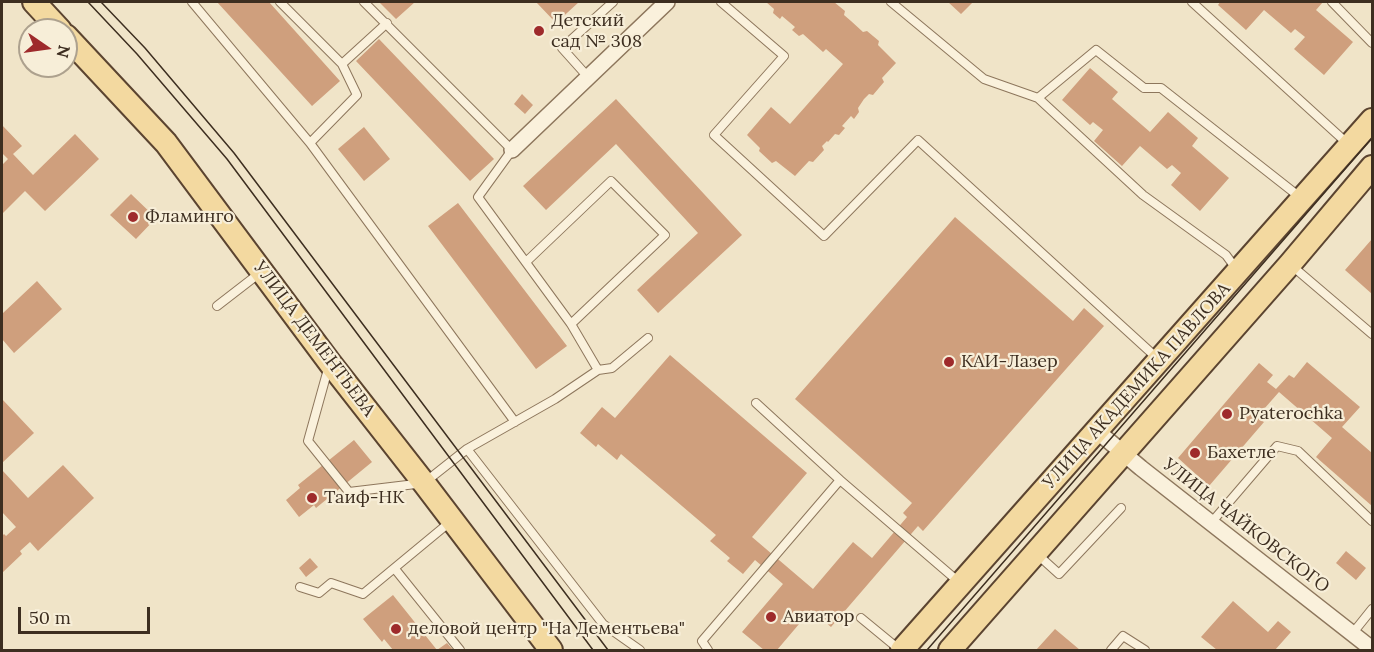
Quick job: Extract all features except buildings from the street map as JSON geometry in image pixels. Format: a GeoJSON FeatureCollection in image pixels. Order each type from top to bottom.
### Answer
{"type":"FeatureCollection","features":[{"type":"Feature","properties":{"kind":"main road"},"geometry":{"type":"LineString","coordinates":[[34,2],[49,18]]}},
{"type":"Feature","properties":{"kind":"main road","name":"УЛИЦА ДЕМЕНТЬЕВА"},"geometry":{"type":"LineString","coordinates":[[78,49],[166,143],[330,363],[453,520],[551,651]]}},
{"type":"Feature","properties":{"kind":"main road","name":"УЛИЦА АКАДЕМИКА ПАВЛОВА"},"geometry":{"type":"LineString","coordinates":[[902,651],[1372,120]]}},
{"type":"Feature","properties":{"kind":"main road","name":"УЛИЦА АКАДЕМИКА ПАВЛОВА"},"geometry":{"type":"LineString","coordinates":[[950,651],[1290,264],[1372,167]]}},
{"type":"Feature","properties":{"kind":"street"},"geometry":{"type":"LineString","coordinates":[[512,150],[667,2]]}},
{"type":"Feature","properties":{"kind":"street","name":"УЛИЦА ЧАЙКОВСКОГО"},"geometry":{"type":"LineString","coordinates":[[1097,431],[1372,650]]}},
{"type":"Feature","properties":{"kind":"lane"},"geometry":{"type":"LineString","coordinates":[[192,2],[310,143],[515,422]]}},
{"type":"Feature","properties":{"kind":"lane"},"geometry":{"type":"LineString","coordinates":[[280,2],[342,64],[357,95],[310,143]]}},
{"type":"Feature","properties":{"kind":"lane"},"geometry":{"type":"LineString","coordinates":[[364,2],[512,150],[478,197],[571,324],[598,370]]}},
{"type":"Feature","properties":{"kind":"lane"},"geometry":{"type":"LineString","coordinates":[[588,77],[562,48],[613,2]]}},
{"type":"Feature","properties":{"kind":"lane"},"geometry":{"type":"LineString","coordinates":[[721,2],[784,56],[714,135],[825,236],[918,140],[1160,360]]}},
{"type":"Feature","properties":{"kind":"lane"},"geometry":{"type":"LineString","coordinates":[[891,2],[984,79],[1038,98],[1143,195],[1226,255],[1238,272]]}},
{"type":"Feature","properties":{"kind":"lane"},"geometry":{"type":"LineString","coordinates":[[1191,2],[1350,146]]}},
{"type":"Feature","properties":{"kind":"lane"},"geometry":{"type":"LineString","coordinates":[[1332,2],[1372,43]]}},
{"type":"Feature","properties":{"kind":"lane"},"geometry":{"type":"LineString","coordinates":[[342,64],[387,23]]}},
{"type":"Feature","properties":{"kind":"lane"},"geometry":{"type":"LineString","coordinates":[[1038,98],[1096,50],[1144,88],[1161,88],[1302,199]]}},
{"type":"Feature","properties":{"kind":"lane"},"geometry":{"type":"LineString","coordinates":[[526,262],[611,181],[665,235],[571,324]]}},
{"type":"Feature","properties":{"kind":"lane"},"geometry":{"type":"LineString","coordinates":[[1290,264],[1372,334]]}},
{"type":"Feature","properties":{"kind":"lane"},"geometry":{"type":"LineString","coordinates":[[217,306],[263,271]]}},
{"type":"Feature","properties":{"kind":"lane"},"geometry":{"type":"LineString","coordinates":[[330,363],[308,441],[349,492],[424,483],[467,449],[555,399],[598,370],[612,368],[648,338]]}},
{"type":"Feature","properties":{"kind":"lane"},"geometry":{"type":"LineString","coordinates":[[756,403],[840,480],[961,584]]}},
{"type":"Feature","properties":{"kind":"lane"},"geometry":{"type":"LineString","coordinates":[[1211,523],[1277,446],[1298,452],[1372,521]]}},
{"type":"Feature","properties":{"kind":"lane"},"geometry":{"type":"LineString","coordinates":[[467,449],[603,624],[640,651]]}},
{"type":"Feature","properties":{"kind":"lane"},"geometry":{"type":"LineString","coordinates":[[708,651],[702,641],[840,480]]}},
{"type":"Feature","properties":{"kind":"lane"},"geometry":{"type":"LineString","coordinates":[[1036,554],[1059,574],[1121,508]]}},
{"type":"Feature","properties":{"kind":"lane"},"geometry":{"type":"LineString","coordinates":[[300,587],[319,593],[331,583],[363,594],[453,520]]}},
{"type":"Feature","properties":{"kind":"lane"},"geometry":{"type":"LineString","coordinates":[[395,569],[460,651]]}},
{"type":"Feature","properties":{"kind":"lane"},"geometry":{"type":"LineString","coordinates":[[1352,634],[1372,609]]}},
{"type":"Feature","properties":{"kind":"lane"},"geometry":{"type":"LineString","coordinates":[[861,618],[902,651]]}},
{"type":"Feature","properties":{"kind":"lane"},"geometry":{"type":"LineString","coordinates":[[1110,651],[1123,636],[1145,651]]}},
{"type":"Feature","properties":{"kind":"tram line"},"geometry":{"type":"LineString","coordinates":[[88,2],[137,54],[227,159],[593,650]]}},
{"type":"Feature","properties":{"kind":"tram line"},"geometry":{"type":"LineString","coordinates":[[101,2],[145,48],[234,153],[608,650]]}},
{"type":"Feature","properties":{"kind":"tram line"},"geometry":{"type":"LineString","coordinates":[[927,650],[1372,138]]}},
{"type":"Feature","properties":{"kind":"place","name":"Детский сад № 308"},"geometry":{"type":"Point","coordinates":[539,31]}},
{"type":"Feature","properties":{"kind":"place","name":"Фламинго"},"geometry":{"type":"Point","coordinates":[133,217]}},
{"type":"Feature","properties":{"kind":"place","name":"КАИ-Лазер"},"geometry":{"type":"Point","coordinates":[949,362]}},
{"type":"Feature","properties":{"kind":"place","name":"Pyaterochka"},"geometry":{"type":"Point","coordinates":[1227,414]}},
{"type":"Feature","properties":{"kind":"place","name":"Бахетле"},"geometry":{"type":"Point","coordinates":[1195,453]}},
{"type":"Feature","properties":{"kind":"place","name":"Таиф-НК"},"geometry":{"type":"Point","coordinates":[312,498]}},
{"type":"Feature","properties":{"kind":"place","name":"Авиатор"},"geometry":{"type":"Point","coordinates":[771,617]}},
{"type":"Feature","properties":{"kind":"place","name":"деловой центр \"На Дементьева\""},"geometry":{"type":"Point","coordinates":[396,629]}}]}
